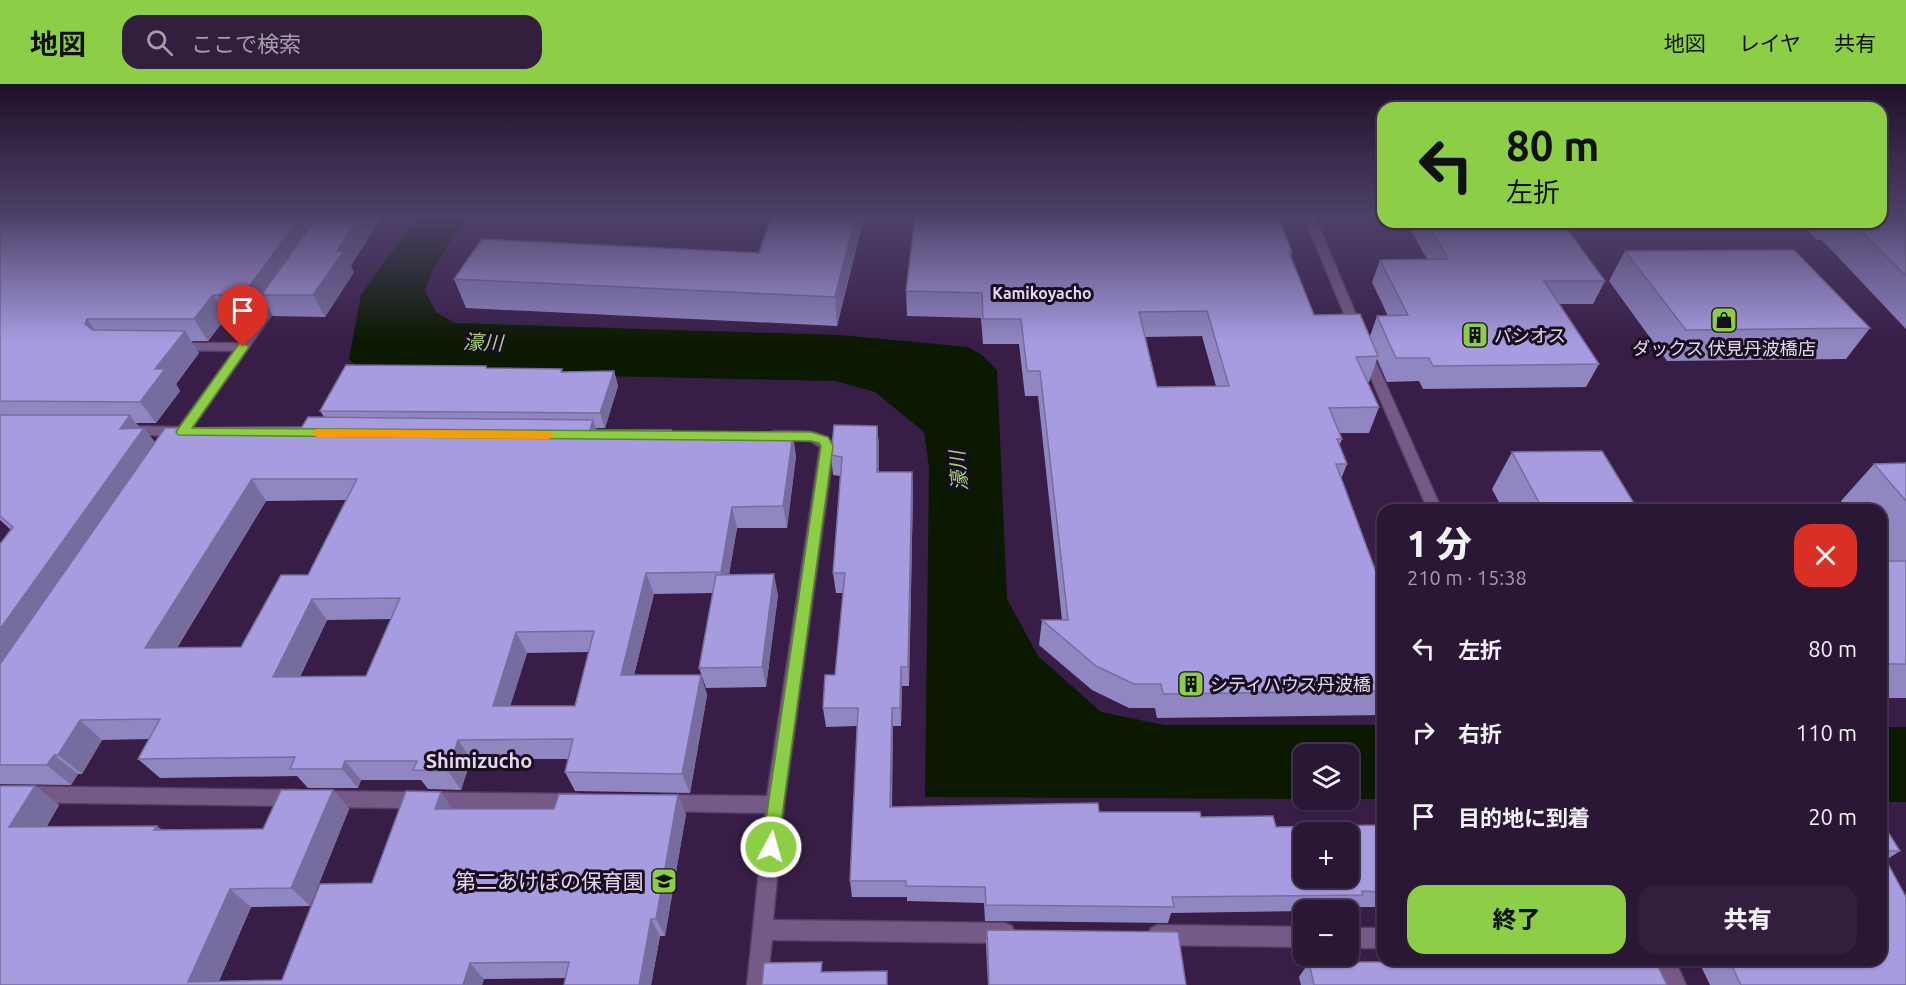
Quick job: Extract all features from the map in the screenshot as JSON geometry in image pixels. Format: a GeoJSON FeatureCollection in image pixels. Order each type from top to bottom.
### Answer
{"type":"FeatureCollection","features":[{"type":"Feature","properties":{"kind":"street"},"geometry":{"type":"LineString","coordinates":[[1327,259],[1405,447],[1432,504]]}},
{"type":"Feature","properties":{"kind":"street"},"geometry":{"type":"LineString","coordinates":[[170,451],[290,280]]}},
{"type":"Feature","properties":{"kind":"street"},"geometry":{"type":"LineString","coordinates":[[165,346],[243,347]]}},
{"type":"Feature","properties":{"kind":"street"},"geometry":{"type":"LineString","coordinates":[[114,431],[206,432]]}},
{"type":"Feature","properties":{"kind":"street"},"geometry":{"type":"LineString","coordinates":[[757,985],[775,805],[827,446],[823,440],[811,437],[764,436]]}},
{"type":"Feature","properties":{"kind":"street"},"geometry":{"type":"LineString","coordinates":[[0,794],[596,802]]}},
{"type":"Feature","properties":{"kind":"street"},"geometry":{"type":"LineString","coordinates":[[644,803],[775,805]]}},
{"type":"Feature","properties":{"kind":"street"},"geometry":{"type":"LineString","coordinates":[[762,930],[1021,933]]}},
{"type":"Feature","properties":{"kind":"street"},"geometry":{"type":"LineString","coordinates":[[1139,935],[1293,937]]}},
{"type":"Feature","properties":{"kind":"street"},"geometry":{"type":"LineString","coordinates":[[1359,938],[1377,938]]}},
{"type":"Feature","properties":{"kind":"street"},"geometry":{"type":"LineString","coordinates":[[1668,966],[1676,985]]}},
{"type":"Feature","properties":{"kind":"water","name":"濠川"},"geometry":{"type":"Polygon","coordinates":[[[387,259],[440,259],[432,271],[425,291],[436,312],[454,323],[840,335],[968,347],[982,355],[997,370],[1007,599],[1038,656],[1101,712],[1164,725],[1377,725],[1377,799],[1359,799],[1359,744],[1293,744],[1293,799],[925,797],[929,468],[924,432],[875,392],[836,381],[368,371],[358,367],[349,359],[361,295],[387,259]]]}},
{"type":"Feature","properties":{"kind":"water"},"geometry":{"type":"Polygon","coordinates":[[[1887,727],[1906,727],[1906,802],[1887,802],[1887,727]]]}},
{"type":"Feature","properties":{"kind":"building"},"geometry":{"type":"Polygon","coordinates":[[[0,259],[269,259],[243,295],[213,295],[194,319],[87,319],[85,324],[93,330],[185,331],[155,369],[165,369],[140,402],[0,401],[0,259]]]}},
{"type":"Feature","properties":{"kind":"building"},"geometry":{"type":"Polygon","coordinates":[[[287,259],[338,259],[313,295],[261,295],[287,259]]]}},
{"type":"Feature","properties":{"kind":"building"},"geometry":{"type":"Polygon","coordinates":[[[468,259],[844,259],[835,297],[454,279],[468,259]]]}},
{"type":"Feature","properties":{"kind":"building"},"geometry":{"type":"Polygon","coordinates":[[[910,259],[1292,259],[1314,315],[1360,314],[1378,356],[1356,357],[1379,407],[1329,408],[1342,439],[1337,439],[1347,464],[1336,464],[1377,575],[1377,691],[1163,694],[1161,684],[1134,684],[1096,666],[1042,620],[1068,620],[1040,371],[1027,371],[1021,319],[983,319],[982,293],[906,291],[910,259]],[[1207,311],[1139,312],[1157,387],[1229,386],[1207,311]]]}},
{"type":"Feature","properties":{"kind":"building","name":"パシオス"},"geometry":{"type":"Polygon","coordinates":[[[1589,259],[1605,281],[1544,281],[1599,364],[1433,366],[1429,358],[1396,358],[1377,316],[1408,315],[1380,260],[1589,259]]]}},
{"type":"Feature","properties":{"kind":"building"},"geometry":{"type":"Polygon","coordinates":[[[1631,259],[1803,259],[1870,328],[1686,330],[1631,259]]]}},
{"type":"Feature","properties":{"kind":"building"},"geometry":{"type":"Polygon","coordinates":[[[1889,259],[1906,259],[1906,276],[1889,259]]]}},
{"type":"Feature","properties":{"kind":"building"},"geometry":{"type":"Polygon","coordinates":[[[346,365],[486,366],[486,368],[562,369],[561,372],[614,371],[600,413],[320,411],[346,365]]]}},
{"type":"Feature","properties":{"kind":"building"},"geometry":{"type":"Polygon","coordinates":[[[0,415],[130,415],[120,429],[144,428],[0,629],[0,544],[13,527],[0,516],[0,415]]]}},
{"type":"Feature","properties":{"kind":"building"},"geometry":{"type":"Polygon","coordinates":[[[308,417],[593,420],[590,430],[671,430],[669,435],[793,434],[783,506],[732,507],[721,572],[646,573],[621,675],[701,675],[682,774],[565,772],[573,739],[458,740],[448,771],[413,770],[417,761],[345,761],[342,769],[290,769],[295,757],[138,759],[160,719],[80,720],[58,755],[54,755],[47,765],[0,765],[0,664],[165,428],[302,427],[308,417]],[[252,479],[145,648],[241,647],[281,575],[308,575],[357,479],[252,479]],[[400,598],[312,599],[273,677],[366,676],[400,598]],[[594,631],[516,632],[493,706],[575,706],[594,631]]]}},
{"type":"Feature","properties":{"kind":"building"},"geometry":{"type":"Polygon","coordinates":[[[834,425],[877,426],[877,472],[912,472],[908,667],[901,667],[900,708],[892,708],[890,807],[1098,803],[1099,812],[1200,812],[1201,817],[1273,816],[1276,827],[1293,827],[1293,888],[1359,888],[1359,825],[1377,825],[1377,892],[1362,891],[1363,895],[1172,897],[1174,907],[986,905],[985,887],[906,886],[906,881],[850,881],[858,708],[823,708],[825,675],[835,675],[845,573],[833,573],[842,457],[831,455],[834,425]]]}},
{"type":"Feature","properties":{"kind":"building"},"geometry":{"type":"Polygon","coordinates":[[[1602,451],[1634,504],[1540,504],[1512,452],[1602,451]]]}},
{"type":"Feature","properties":{"kind":"building"},"geometry":{"type":"Polygon","coordinates":[[[1906,463],[1906,501],[1874,464],[1906,463]]]}},
{"type":"Feature","properties":{"kind":"building"},"geometry":{"type":"Polygon","coordinates":[[[1887,561],[1906,561],[1906,664],[1887,664],[1887,561]]]}},
{"type":"Feature","properties":{"kind":"building"},"geometry":{"type":"Polygon","coordinates":[[[774,574],[762,667],[699,668],[716,575],[774,574]]]}},
{"type":"Feature","properties":{"kind":"building"},"geometry":{"type":"Polygon","coordinates":[[[0,786],[35,786],[9,827],[157,826],[154,830],[263,829],[281,790],[333,790],[291,888],[230,889],[188,982],[282,980],[320,884],[372,883],[406,791],[441,792],[435,809],[554,809],[559,794],[678,795],[656,919],[651,919],[639,985],[564,985],[569,962],[470,963],[463,985],[0,985],[0,786]]]}},
{"type":"Feature","properties":{"kind":"building"},"geometry":{"type":"Polygon","coordinates":[[[1887,830],[1900,851],[1887,851],[1887,830]]]}},
{"type":"Feature","properties":{"kind":"building"},"geometry":{"type":"Polygon","coordinates":[[[1887,862],[1906,897],[1906,985],[1741,985],[1732,966],[1887,966],[1887,862]]]}},
{"type":"Feature","properties":{"kind":"building"},"geometry":{"type":"Polygon","coordinates":[[[987,930],[1178,932],[1186,985],[989,985],[987,930]]]}},
{"type":"Feature","properties":{"kind":"building"},"geometry":{"type":"Polygon","coordinates":[[[822,962],[821,972],[887,971],[887,985],[762,985],[764,963],[822,962]]]}},
{"type":"Feature","properties":{"kind":"building"},"geometry":{"type":"Polygon","coordinates":[[[1359,962],[1377,962],[1377,966],[1658,966],[1667,985],[1314,985],[1310,966],[1359,966],[1359,962]]]}},
{"type":"Feature","properties":{"kind":"slow traffic"},"geometry":{"type":"LineString","coordinates":[[317,433],[549,435]]}},
{"type":"Feature","properties":{"kind":"place","name":"ダックス 伏見丹波橋店"},"geometry":{"type":"Point","coordinates":[1724,320]}},
{"type":"Feature","properties":{"kind":"place","name":"パシオス"},"geometry":{"type":"Point","coordinates":[1475,335]}},
{"type":"Feature","properties":{"kind":"place","name":"シティハウス丹波橋"},"geometry":{"type":"Point","coordinates":[1191,684]}},
{"type":"Feature","properties":{"kind":"place","name":"第二あけぼの保育園"},"geometry":{"type":"Point","coordinates":[664,881]}},
{"type":"Feature","properties":{"kind":"district","name":"Kamikoyacho"},"geometry":{"type":"Point","coordinates":[1042,293]}},
{"type":"Feature","properties":{"kind":"district","name":"Shimizucho"},"geometry":{"type":"Point","coordinates":[479,760]}},
{"type":"Feature","properties":{"kind":"route"},"geometry":{"type":"LineString","coordinates":[[243,347],[183,432],[811,437],[823,440],[827,446],[775,805],[771,847]]}}]}
